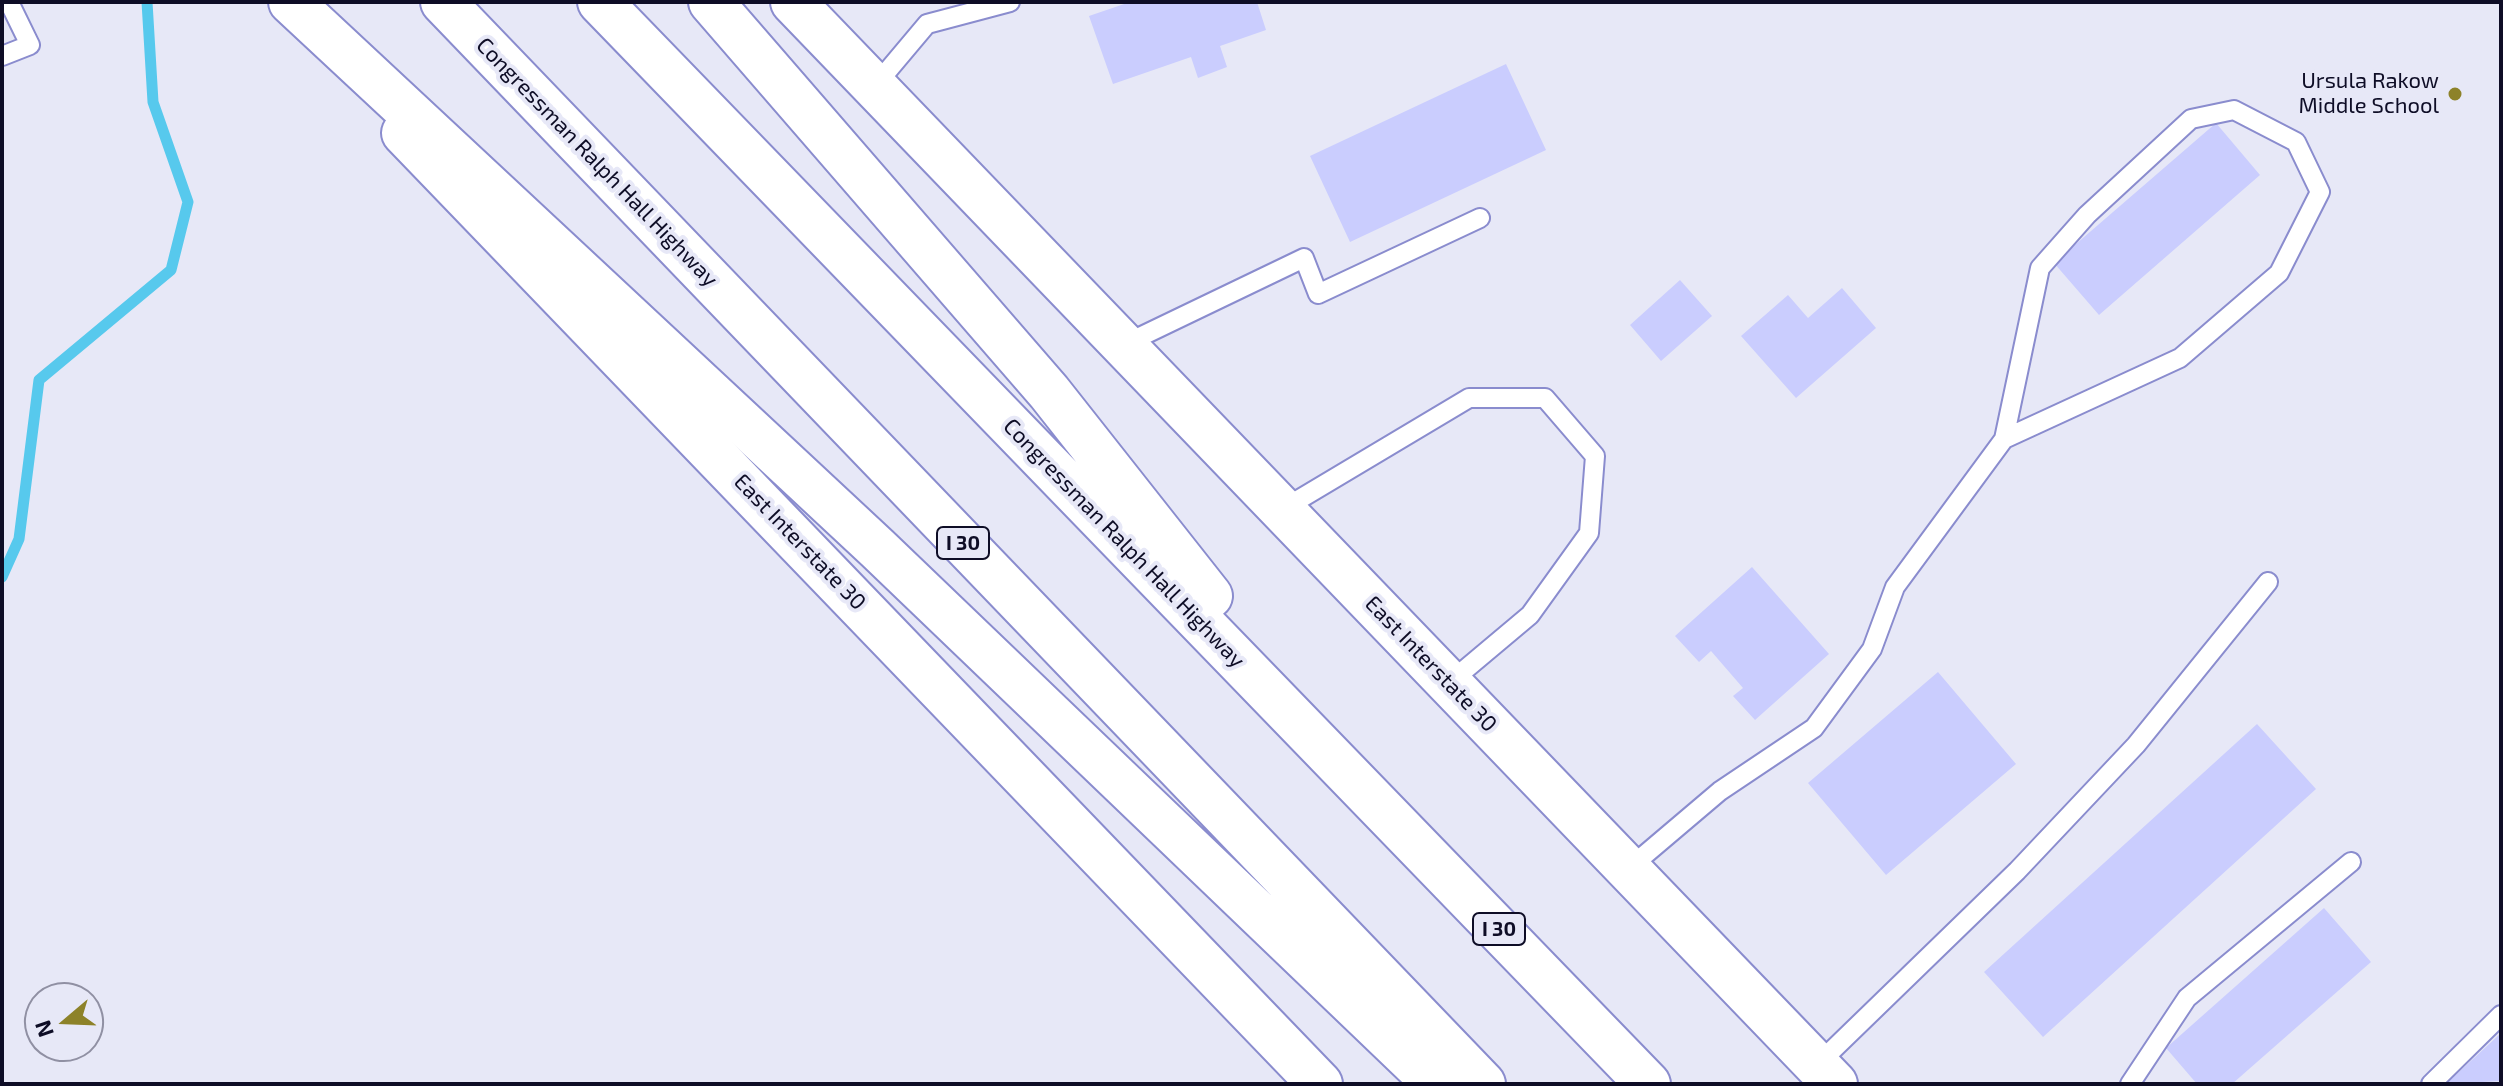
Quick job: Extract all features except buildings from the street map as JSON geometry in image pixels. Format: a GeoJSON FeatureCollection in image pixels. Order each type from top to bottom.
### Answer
{"type":"FeatureCollection","features":[{"type":"Feature","properties":{"kind":"main road","name":"East Interstate 30"},"geometry":{"type":"LineString","coordinates":[[277,2],[995,743],[1320,1084]]}},
{"type":"Feature","properties":{"kind":"main road"},"geometry":{"type":"LineString","coordinates":[[291,2],[877,548],[1436,1084]]}},
{"type":"Feature","properties":{"kind":"main road","name":"Congressman Ralph Hall Highway"},"geometry":{"type":"LineString","coordinates":[[443,2],[1483,1084]]}},
{"type":"Feature","properties":{"kind":"main road","name":"Congressman Ralph Hall Highway"},"geometry":{"type":"LineString","coordinates":[[600,2],[850,264],[1350,774],[1648,1084]]}},
{"type":"Feature","properties":{"kind":"main road"},"geometry":{"type":"LineString","coordinates":[[711,2],[1049,392],[1350,774]]}},
{"type":"Feature","properties":{"kind":"main road","name":"East Interstate 30"},"geometry":{"type":"LineString","coordinates":[[793,2],[1826,1074]]}},
{"type":"Feature","properties":{"kind":"lane"},"geometry":{"type":"LineString","coordinates":[[2,56],[30,45],[9,2]]}},
{"type":"Feature","properties":{"kind":"lane"},"geometry":{"type":"LineString","coordinates":[[874,87],[927,24],[1010,2]]}},
{"type":"Feature","properties":{"kind":"lane"},"geometry":{"type":"LineString","coordinates":[[1628,869],[1720,791],[1814,728],[1872,649],[1895,587],[2004,439],[2040,268],[2087,215],[2191,119],[2234,110],[2296,142],[2320,192],[2279,273],[2180,358],[2004,439]]}},
{"type":"Feature","properties":{"kind":"lane"},"geometry":{"type":"LineString","coordinates":[[1123,345],[1304,258],[1318,294],[1480,218]]}},
{"type":"Feature","properties":{"kind":"lane"},"geometry":{"type":"LineString","coordinates":[[1282,510],[1469,398],[1545,398],[1595,456],[1589,533],[1530,615],[1449,683]]}},
{"type":"Feature","properties":{"kind":"lane"},"geometry":{"type":"LineString","coordinates":[[1826,1074],[2136,745],[2268,582]]}},
{"type":"Feature","properties":{"kind":"lane"},"geometry":{"type":"LineString","coordinates":[[2130,1084],[2187,998],[2351,862]]}},
{"type":"Feature","properties":{"kind":"lane"},"geometry":{"type":"LineString","coordinates":[[2431,1084],[2501,1015]]}},
{"type":"Feature","properties":{"kind":"waterway"},"geometry":{"type":"LineString","coordinates":[[2,577],[19,539],[39,380],[171,270],[188,202],[153,102],[147,2]]}},
{"type":"Feature","properties":{"kind":"place","name":"Ursula Rakow Middle School"},"geometry":{"type":"Point","coordinates":[2455,94]}}]}
